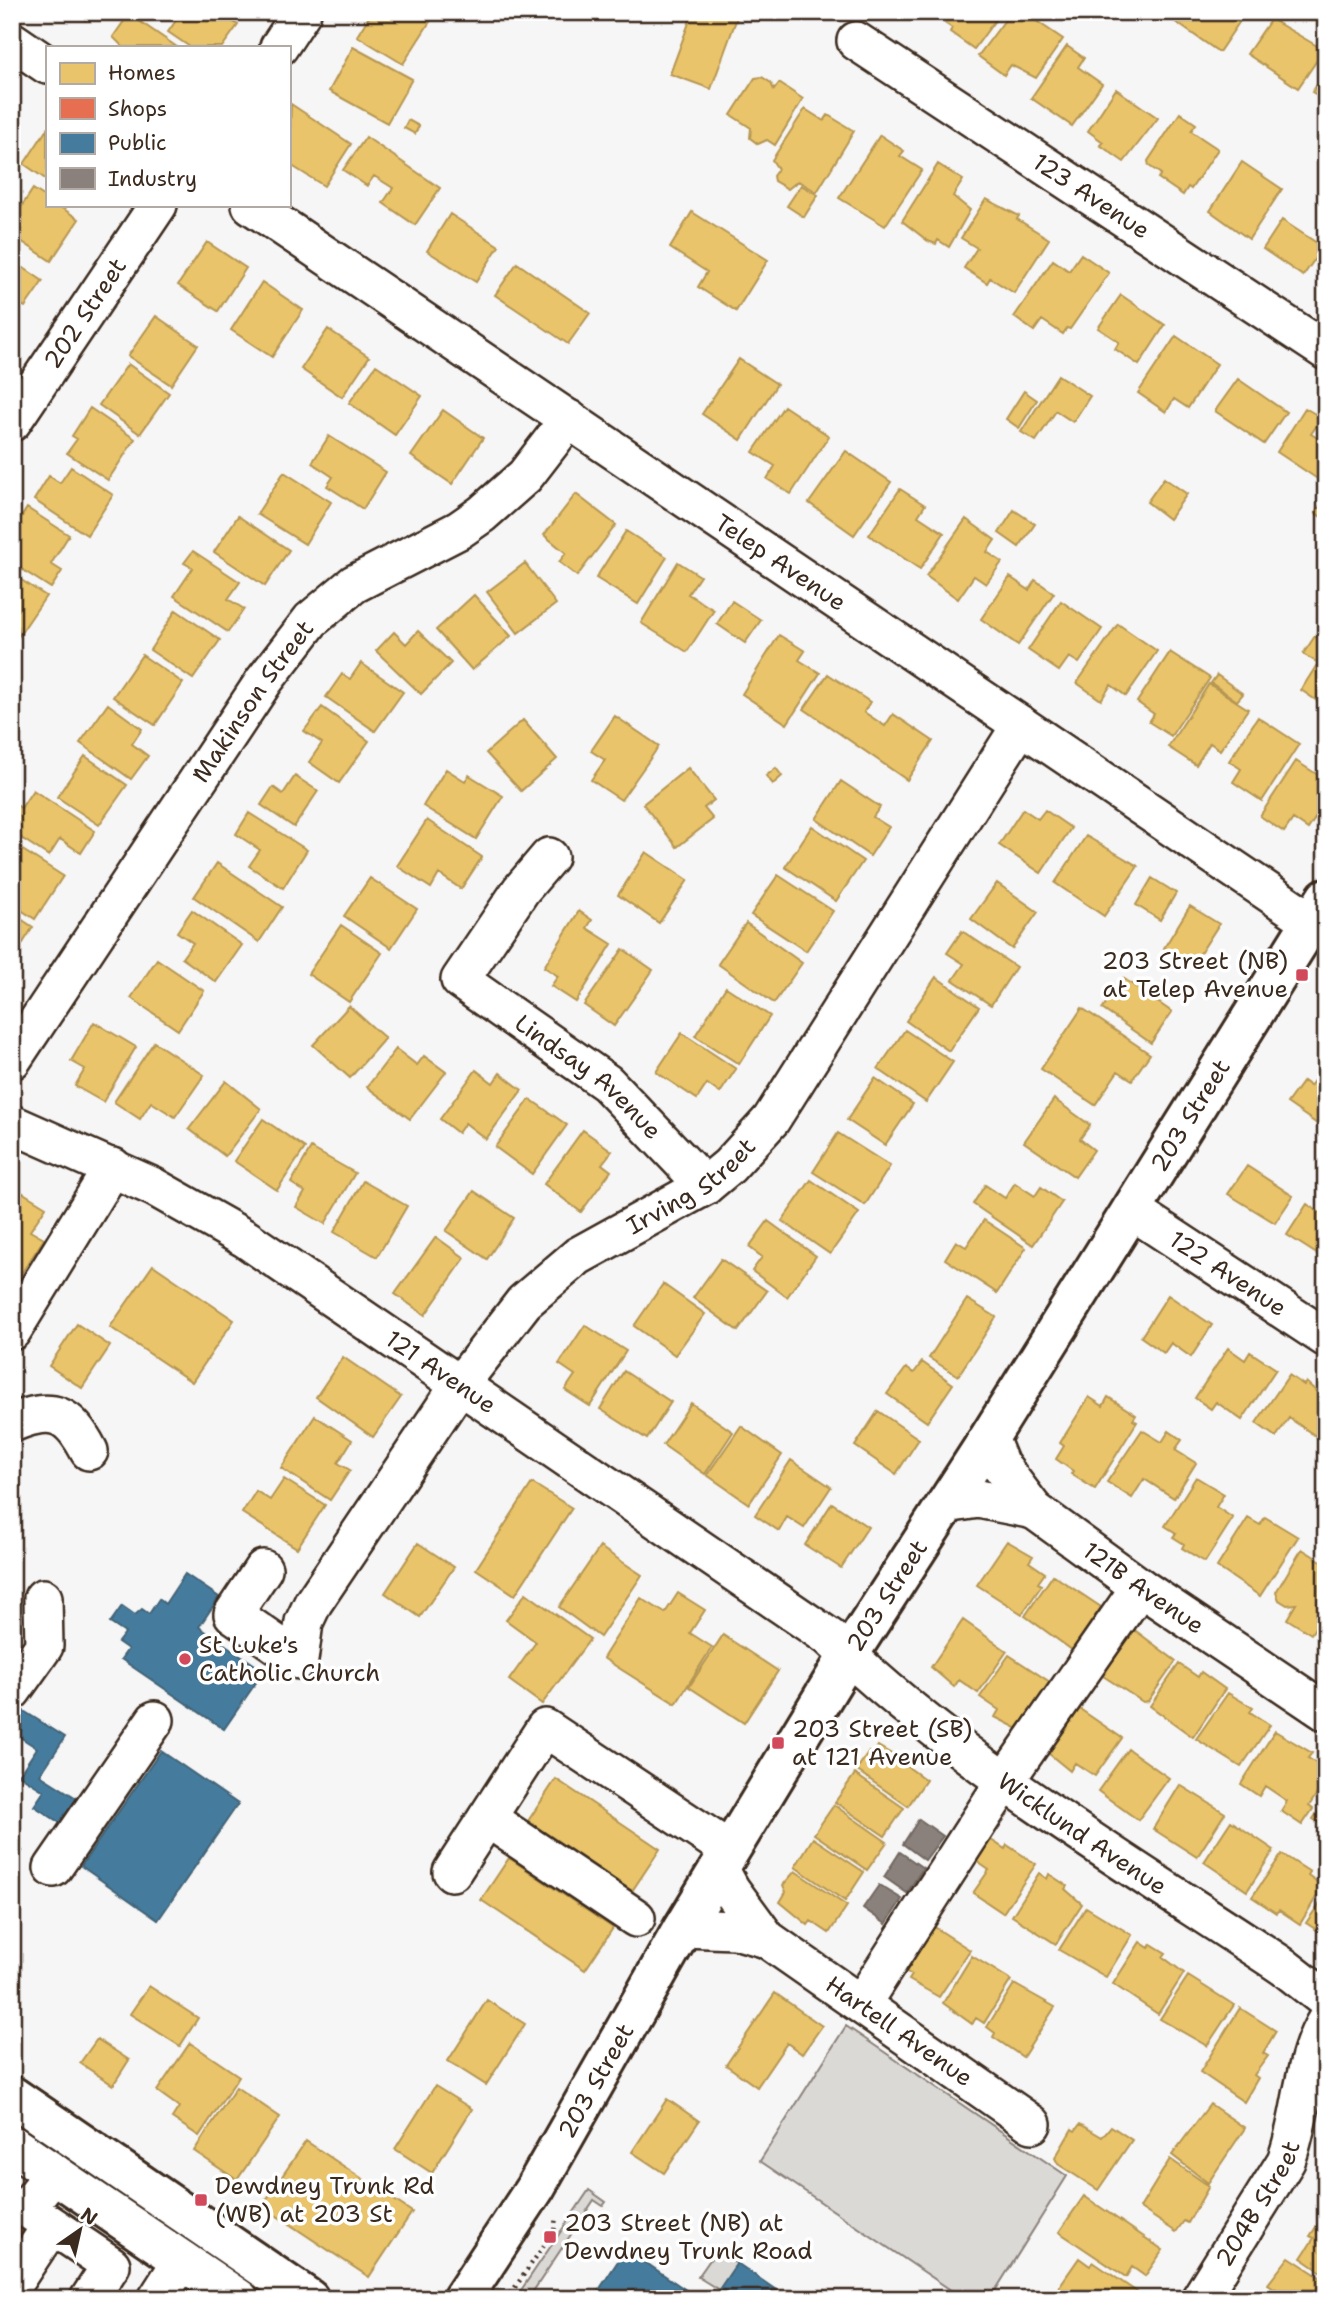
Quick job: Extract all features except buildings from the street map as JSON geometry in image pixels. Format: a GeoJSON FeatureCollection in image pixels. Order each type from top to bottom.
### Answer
{"type":"FeatureCollection","features":[{"type":"Feature","properties":{"kind":"main road","name":"203 Street"},"geometry":{"type":"LineString","coordinates":[[462,2299],[536,2188],[683,1928],[848,1656],[989,1438],[1318,909]]}},
{"type":"Feature","properties":{"kind":"main road"},"geometry":{"type":"LineString","coordinates":[[13,2097],[309,2299]]}},
{"type":"Feature","properties":{"kind":"main road"},"geometry":{"type":"LineString","coordinates":[[12,2145],[54,2173],[170,2287],[239,2299]]}},
{"type":"Feature","properties":{"kind":"street"},"geometry":{"type":"LineString","coordinates":[[280,46],[302,12]]}},
{"type":"Feature","properties":{"kind":"street"},"geometry":{"type":"LineString","coordinates":[[12,41],[46,64]]}},
{"type":"Feature","properties":{"kind":"street","name":"123 Avenue"},"geometry":{"type":"LineString","coordinates":[[856,41],[1326,351]]}},
{"type":"Feature","properties":{"kind":"street","name":"202 Street"},"geometry":{"type":"LineString","coordinates":[[12,422],[157,206]]}},
{"type":"Feature","properties":{"kind":"street","name":"Telep Avenue"},"geometry":{"type":"LineString","coordinates":[[252,206],[1021,725],[1318,909]]}},
{"type":"Feature","properties":{"kind":"street","name":"Makinson Street"},"geometry":{"type":"LineString","coordinates":[[12,1060],[264,681],[311,620],[354,584],[459,530],[482,514],[525,475],[569,419]]}},
{"type":"Feature","properties":{"kind":"street","name":"Irving Street"},"geometry":{"type":"LineString","coordinates":[[263,1569],[233,1614],[299,1660],[304,1622],[313,1603],[461,1384],[524,1303],[556,1273],[601,1243],[705,1186],[743,1151],[771,1120],[1021,725]]}},
{"type":"Feature","properties":{"kind":"street","name":"Lindsay Avenue"},"geometry":{"type":"LineString","coordinates":[[549,857],[521,890],[460,980],[607,1083],[705,1186]]}},
{"type":"Feature","properties":{"kind":"street","name":"121 Avenue"},"geometry":{"type":"LineString","coordinates":[[12,1124],[113,1167],[200,1211],[246,1240],[829,1637],[848,1656]]}},
{"type":"Feature","properties":{"kind":"street"},"geometry":{"type":"LineString","coordinates":[[12,1331],[113,1167]]}},
{"type":"Feature","properties":{"kind":"street","name":"122 Avenue"},"geometry":{"type":"LineString","coordinates":[[1131,1209],[1326,1338]]}},
{"type":"Feature","properties":{"kind":"street"},"geometry":{"type":"LineString","coordinates":[[12,1423],[35,1414],[60,1416],[76,1426],[89,1451]]}},
{"type":"Feature","properties":{"kind":"street","name":"121B Avenue"},"geometry":{"type":"LineString","coordinates":[[989,1438],[1000,1465],[1034,1510],[1140,1587],[1326,1712]]}},
{"type":"Feature","properties":{"kind":"street"},"geometry":{"type":"LineString","coordinates":[[946,1504],[978,1499],[1034,1510]]}},
{"type":"Feature","properties":{"kind":"street"},"geometry":{"type":"LineString","coordinates":[[862,2003],[1005,1781],[1140,1587]]}},
{"type":"Feature","properties":{"kind":"street"},"geometry":{"type":"LineString","coordinates":[[12,1691],[44,1646],[43,1598]]}},
{"type":"Feature","properties":{"kind":"street","name":"Wicklund Avenue"},"geometry":{"type":"LineString","coordinates":[[848,1656],[866,1674],[1005,1781],[1284,1967],[1326,2000]]}},
{"type":"Feature","properties":{"kind":"street"},"geometry":{"type":"LineString","coordinates":[[53,1868],[155,1720]]}},
{"type":"Feature","properties":{"kind":"street"},"geometry":{"type":"LineString","coordinates":[[452,1872],[545,1728],[724,1859]]}},
{"type":"Feature","properties":{"kind":"street"},"geometry":{"type":"LineString","coordinates":[[487,1818],[636,1918]]}},
{"type":"Feature","properties":{"kind":"street","name":"Hartell Avenue"},"geometry":{"type":"LineString","coordinates":[[724,1859],[731,1891],[767,1939]]}},
{"type":"Feature","properties":{"kind":"street","name":"Hartell Avenue"},"geometry":{"type":"LineString","coordinates":[[683,1928],[735,1930],[767,1939],[1032,2124]]}},
{"type":"Feature","properties":{"kind":"street","name":"204B Street"},"geometry":{"type":"LineString","coordinates":[[1200,2299],[1286,2161],[1294,2141],[1317,2037],[1326,2021]]}},
{"type":"Feature","properties":{"kind":"street"},"geometry":{"type":"LineString","coordinates":[[54,2173],[26,2208],[111,2265],[89,2299]]}},
{"type":"Feature","properties":{"kind":"street"},"geometry":{"type":"LineString","coordinates":[[12,2285],[51,2226]]}},
{"type":"Feature","properties":{"kind":"path"},"geometry":{"type":"LineString","coordinates":[[507,2299],[554,2231]]}},
{"type":"Feature","properties":{"kind":"shaded area"},"geometry":{"type":"Polygon","coordinates":[[[846,2026],[1067,2176],[990,2299],[964,2299],[760,2161],[846,2026]]]}},
{"type":"Feature","properties":{"kind":"shaded area"},"geometry":{"type":"Polygon","coordinates":[[[589,2190],[606,2202],[603,2206],[594,2200],[528,2299],[515,2299],[589,2190]]]}},
{"type":"Feature","properties":{"kind":"shaded area"},"geometry":{"type":"Polygon","coordinates":[[[722,2255],[737,2264],[719,2290],[698,2277],[712,2257],[722,2255]]]}},
{"type":"Feature","properties":{"kind":"place","name":"203 Street (NB) at Telep Avenue"},"geometry":{"type":"Point","coordinates":[1302,975]}},
{"type":"Feature","properties":{"kind":"place","name":"St Luke's Catholic Church"},"geometry":{"type":"Point","coordinates":[185,1659]}},
{"type":"Feature","properties":{"kind":"place","name":"203 Street (SB) at 121 Avenue"},"geometry":{"type":"Point","coordinates":[778,1743]}},
{"type":"Feature","properties":{"kind":"place","name":"Dewdney Trunk Rd (WB) at 203 St"},"geometry":{"type":"Point","coordinates":[201,2200]}},
{"type":"Feature","properties":{"kind":"place","name":"203 Street (NB) at Dewdney Trunk Road"},"geometry":{"type":"Point","coordinates":[550,2237]}}]}
